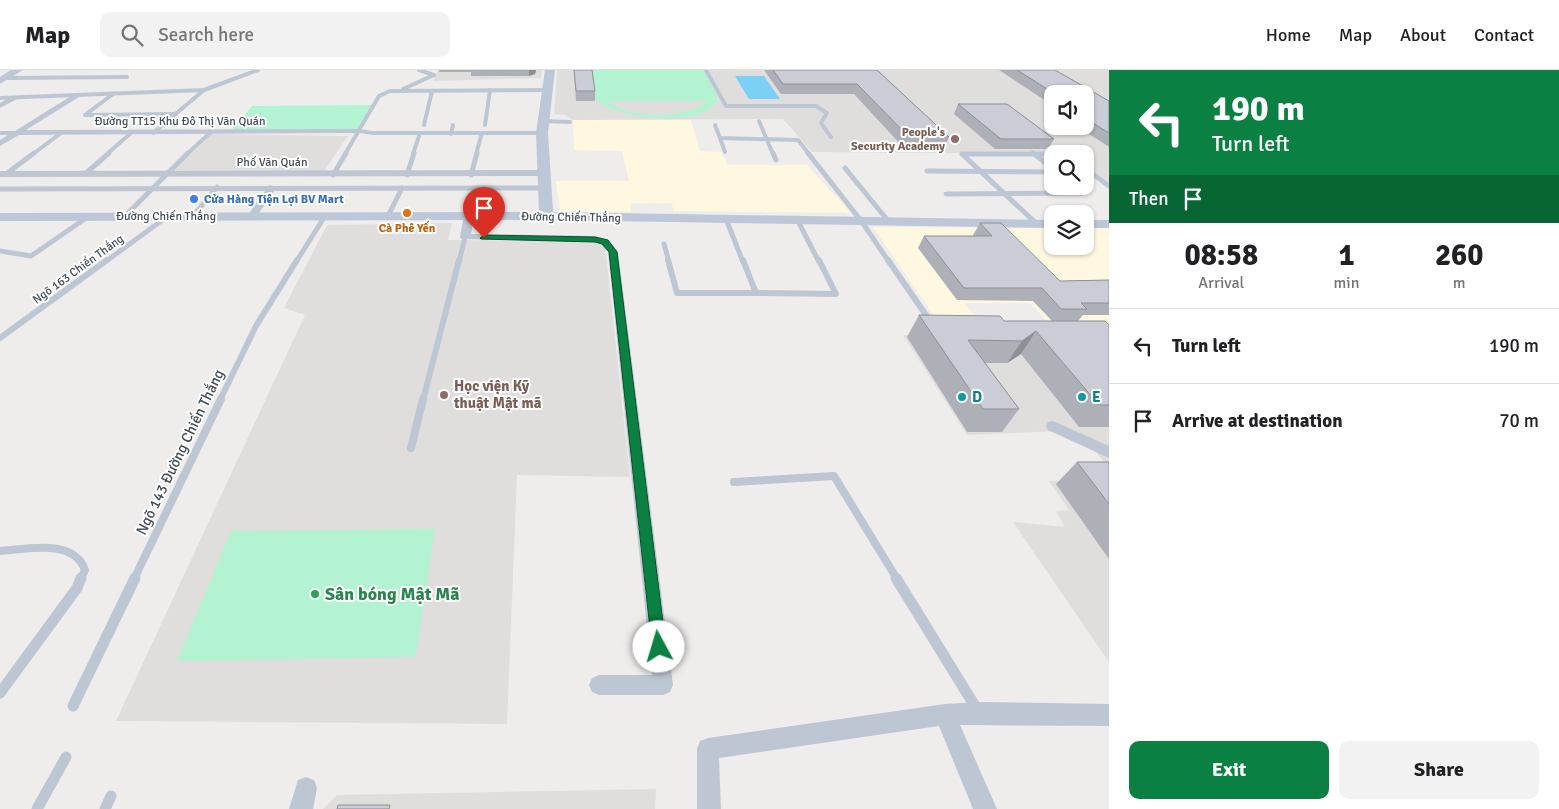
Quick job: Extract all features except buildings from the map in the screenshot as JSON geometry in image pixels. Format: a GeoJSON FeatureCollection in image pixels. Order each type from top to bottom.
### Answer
{"type":"FeatureCollection","features":[{"type":"Feature","properties":{"kind":"street"},"geometry":{"type":"LineString","coordinates":[[2,79],[18,70]]}},
{"type":"Feature","properties":{"kind":"street"},"geometry":{"type":"LineString","coordinates":[[546,216],[543,126],[550,70]]}},
{"type":"Feature","properties":{"kind":"street"},"geometry":{"type":"LineString","coordinates":[[0,144],[76,95]]}},
{"type":"Feature","properties":{"kind":"street"},"geometry":{"type":"LineString","coordinates":[[0,106],[15,98]]}},
{"type":"Feature","properties":{"kind":"street","name":"Đường TT15 Khu Đô Thị Văn Quán"},"geometry":{"type":"LineString","coordinates":[[0,133],[359,131],[373,133],[422,129],[483,129],[543,126]]}},
{"type":"Feature","properties":{"kind":"street","name":"Phố Văn Quán"},"geometry":{"type":"LineString","coordinates":[[3,174],[544,174]]}},
{"type":"Feature","properties":{"kind":"street"},"geometry":{"type":"LineString","coordinates":[[253,215],[272,187]]}},
{"type":"Feature","properties":{"kind":"street","name":"Đường Chiến Thắng"},"geometry":{"type":"LineString","coordinates":[[0,217],[194,215],[546,216],[1044,224]]}},
{"type":"Feature","properties":{"kind":"street"},"geometry":{"type":"LineString","coordinates":[[469,216],[466,237],[595,239],[605,242],[613,252],[663,685],[599,685]]}},
{"type":"Feature","properties":{"kind":"street"},"geometry":{"type":"LineString","coordinates":[[1094,224],[1109,224]]}},
{"type":"Feature","properties":{"kind":"street"},"geometry":{"type":"LineString","coordinates":[[1052,426],[1109,452]]}},
{"type":"Feature","properties":{"kind":"street"},"geometry":{"type":"LineString","coordinates":[[709,809],[708,749],[945,715],[979,713],[1109,715]]}},
{"type":"Feature","properties":{"kind":"street"},"geometry":{"type":"LineString","coordinates":[[945,715],[985,809]]}},
{"type":"Feature","properties":{"kind":"lane"},"geometry":{"type":"LineString","coordinates":[[0,98],[204,90],[258,70]]}},
{"type":"Feature","properties":{"kind":"lane"},"geometry":{"type":"LineString","coordinates":[[399,91],[434,74],[419,70]]}},
{"type":"Feature","properties":{"kind":"lane"},"geometry":{"type":"LineString","coordinates":[[706,70],[726,106],[816,106],[826,110],[827,113],[820,123],[831,137]]}},
{"type":"Feature","properties":{"kind":"lane"},"geometry":{"type":"LineString","coordinates":[[39,77],[46,74]]}},
{"type":"Feature","properties":{"kind":"lane"},"geometry":{"type":"LineString","coordinates":[[2,79],[127,77]]}},
{"type":"Feature","properties":{"kind":"lane"},"geometry":{"type":"LineString","coordinates":[[153,133],[204,90]]}},
{"type":"Feature","properties":{"kind":"lane"},"geometry":{"type":"LineString","coordinates":[[471,175],[483,129],[490,90]]}},
{"type":"Feature","properties":{"kind":"lane"},"geometry":{"type":"LineString","coordinates":[[334,175],[379,96],[390,91],[549,90]]}},
{"type":"Feature","properties":{"kind":"lane"},"geometry":{"type":"LineString","coordinates":[[407,175],[432,91]]}},
{"type":"Feature","properties":{"kind":"lane"},"geometry":{"type":"LineString","coordinates":[[114,94],[86,115],[176,114]]}},
{"type":"Feature","properties":{"kind":"lane"},"geometry":{"type":"LineString","coordinates":[[543,126],[570,122]]}},
{"type":"Feature","properties":{"kind":"lane"},"geometry":{"type":"LineString","coordinates":[[758,122],[776,160]]}},
{"type":"Feature","properties":{"kind":"lane"},"geometry":{"type":"LineString","coordinates":[[715,126],[725,152]]}},
{"type":"Feature","properties":{"kind":"lane"},"geometry":{"type":"LineString","coordinates":[[3,174],[61,133]]}},
{"type":"Feature","properties":{"kind":"lane"},"geometry":{"type":"LineString","coordinates":[[84,174],[131,133]]}},
{"type":"Feature","properties":{"kind":"lane"},"geometry":{"type":"LineString","coordinates":[[125,216],[164,175],[210,133]]}},
{"type":"Feature","properties":{"kind":"lane"},"geometry":{"type":"LineString","coordinates":[[720,138],[798,140],[862,222],[928,318]]}},
{"type":"Feature","properties":{"kind":"lane"},"geometry":{"type":"LineString","coordinates":[[1033,153],[1044,163]]}},
{"type":"Feature","properties":{"kind":"lane"},"geometry":{"type":"LineString","coordinates":[[1038,224],[962,154],[1044,153]]}},
{"type":"Feature","properties":{"kind":"lane"},"geometry":{"type":"LineString","coordinates":[[845,168],[889,222]]}},
{"type":"Feature","properties":{"kind":"lane"},"geometry":{"type":"LineString","coordinates":[[927,171],[1044,170]]}},
{"type":"Feature","properties":{"kind":"lane"},"geometry":{"type":"LineString","coordinates":[[1094,175],[1109,186]]}},
{"type":"Feature","properties":{"kind":"lane"},"geometry":{"type":"LineString","coordinates":[[0,189],[218,187],[546,188]]}},
{"type":"Feature","properties":{"kind":"lane"},"geometry":{"type":"LineString","coordinates":[[194,215],[218,187]]}},
{"type":"Feature","properties":{"kind":"lane"},"geometry":{"type":"LineString","coordinates":[[388,216],[402,188]]}},
{"type":"Feature","properties":{"kind":"lane"},"geometry":{"type":"LineString","coordinates":[[946,194],[1044,194]]}},
{"type":"Feature","properties":{"kind":"lane"},"geometry":{"type":"LineString","coordinates":[[0,251],[31,256],[89,216]]}},
{"type":"Feature","properties":{"kind":"lane","name":"Ngõ 163 Chiến Thắng"},"geometry":{"type":"LineString","coordinates":[[0,338],[168,216]]}},
{"type":"Feature","properties":{"kind":"lane","name":"Ngõ 143 Đường Chiến Thắng"},"geometry":{"type":"LineString","coordinates":[[72,706],[256,326],[325,216]]}},
{"type":"Feature","properties":{"kind":"lane"},"geometry":{"type":"LineString","coordinates":[[726,219],[756,293]]}},
{"type":"Feature","properties":{"kind":"lane"},"geometry":{"type":"LineString","coordinates":[[664,244],[677,293],[836,294],[798,221]]}},
{"type":"Feature","properties":{"kind":"lane"},"geometry":{"type":"LineString","coordinates":[[411,448],[466,237]]}},
{"type":"Feature","properties":{"kind":"lane"},"geometry":{"type":"LineString","coordinates":[[734,482],[834,476],[979,713]]}},
{"type":"Feature","properties":{"kind":"lane"},"geometry":{"type":"LineString","coordinates":[[0,551],[51,549],[68,551],[77,554],[85,564],[85,570],[80,583],[0,693]]}},
{"type":"Feature","properties":{"kind":"lane"},"geometry":{"type":"LineString","coordinates":[[37,809],[66,757]]}},
{"type":"Feature","properties":{"kind":"lane"},"geometry":{"type":"LineString","coordinates":[[105,809],[111,796]]}},
{"type":"Feature","properties":{"kind":"shaded area"},"geometry":{"type":"Polygon","coordinates":[[[438,70],[542,70],[541,78],[433,81],[438,70]]]}},
{"type":"Feature","properties":{"kind":"shaded area","name":"People's Security Academy"},"geometry":{"type":"Polygon","coordinates":[[[557,70],[1109,70],[1109,183],[1094,172],[1094,145],[1044,145],[1044,154],[812,152],[783,119],[573,120],[565,115],[554,114],[557,70]]]}},
{"type":"Feature","properties":{"kind":"shaded area"},"geometry":{"type":"Polygon","coordinates":[[[573,120],[691,120],[700,151],[721,152],[728,165],[807,165],[851,213],[673,211],[672,203],[631,203],[631,212],[560,211],[556,181],[629,181],[622,151],[574,150],[573,120]]]}},
{"type":"Feature","properties":{"kind":"shaded area"},"geometry":{"type":"Polygon","coordinates":[[[211,134],[348,136],[324,171],[174,170],[211,134]]]}},
{"type":"Feature","properties":{"kind":"shaded area","name":"Học viện Kỹ thuật Mật mã"},"geometry":{"type":"Polygon","coordinates":[[[452,223],[448,240],[597,241],[605,244],[630,477],[517,475],[507,724],[116,721],[305,315],[284,308],[327,225],[452,223]]]}},
{"type":"Feature","properties":{"kind":"shaded area"},"geometry":{"type":"Polygon","coordinates":[[[873,227],[1044,228],[1044,255],[1094,255],[1094,228],[1109,228],[1109,325],[1051,325],[1030,303],[965,303],[975,317],[934,316],[873,227]]]}},
{"type":"Feature","properties":{"kind":"shaded area"},"geometry":{"type":"Polygon","coordinates":[[[1051,325],[1109,325],[1109,468],[1086,440],[1059,431],[967,435],[903,335],[1060,336],[1051,325]]]}},
{"type":"Feature","properties":{"kind":"shaded area"},"geometry":{"type":"Polygon","coordinates":[[[1109,468],[1109,662],[1013,522],[1065,527],[1056,511],[1069,510],[1049,481],[1099,480],[1109,468]]]}},
{"type":"Feature","properties":{"kind":"shaded area"},"geometry":{"type":"Polygon","coordinates":[[[656,789],[655,809],[323,809],[337,795],[656,789]]]}},
{"type":"Feature","properties":{"kind":"green space"},"geometry":{"type":"Polygon","coordinates":[[[592,70],[704,70],[718,98],[711,108],[698,114],[680,118],[640,116],[621,112],[605,106],[595,99],[592,70]],[[608,101],[617,107],[629,111],[657,115],[685,112],[697,108],[706,101],[608,101]]]}},
{"type":"Feature","properties":{"kind":"green space"},"geometry":{"type":"Polygon","coordinates":[[[372,105],[358,130],[230,132],[252,106],[372,105]]]}},
{"type":"Feature","properties":{"kind":"green space","name":"Sân bóng Mật Mã"},"geometry":{"type":"Polygon","coordinates":[[[435,529],[416,657],[177,661],[231,531],[435,529]]]}},
{"type":"Feature","properties":{"kind":"water"},"geometry":{"type":"Polygon","coordinates":[[[735,76],[764,76],[780,99],[749,99],[735,76]]]}},
{"type":"Feature","properties":{"kind":"place","name":"People's Security Academy"},"geometry":{"type":"Point","coordinates":[955,139]}},
{"type":"Feature","properties":{"kind":"place","name":"Cửa Hàng Tiện Lợi BV Mart"},"geometry":{"type":"Point","coordinates":[194,199]}},
{"type":"Feature","properties":{"kind":"place","name":"Cà Phê Yến"},"geometry":{"type":"Point","coordinates":[407,213]}},
{"type":"Feature","properties":{"kind":"place","name":"Học viện Kỹ thuật Mật mã"},"geometry":{"type":"Point","coordinates":[444,395]}},
{"type":"Feature","properties":{"kind":"place","name":"D"},"geometry":{"type":"Point","coordinates":[962,397]}},
{"type":"Feature","properties":{"kind":"place","name":"E"},"geometry":{"type":"Point","coordinates":[1082,397]}},
{"type":"Feature","properties":{"kind":"place","name":"Sân bóng Mật Mã"},"geometry":{"type":"Point","coordinates":[315,594]}},
{"type":"Feature","properties":{"kind":"route"},"geometry":{"type":"LineString","coordinates":[[484,238],[595,239],[605,242],[613,252],[659,647]]}}]}
